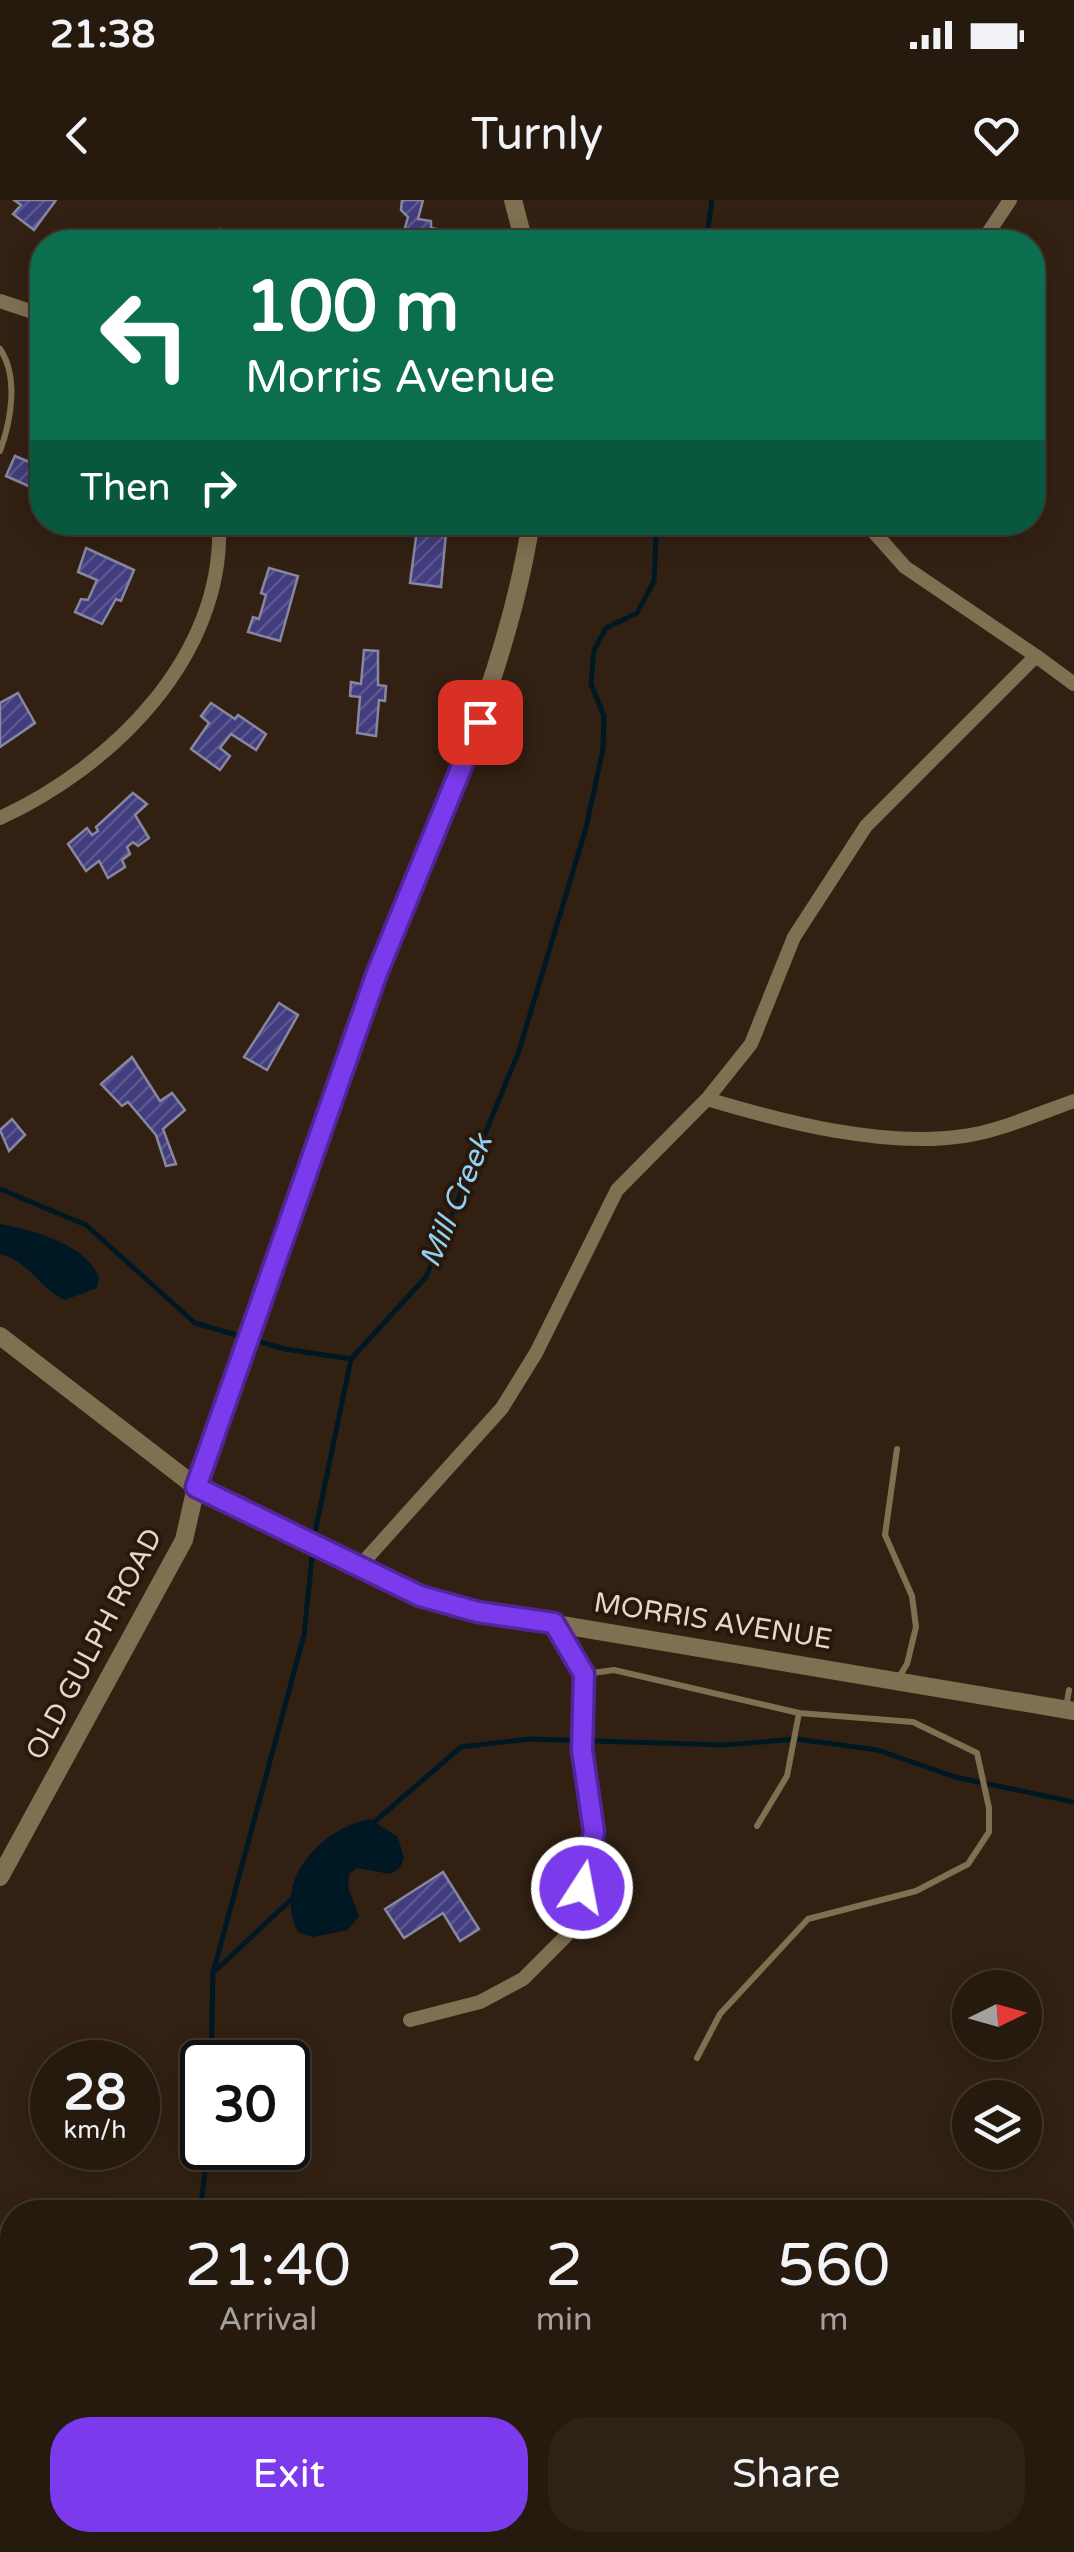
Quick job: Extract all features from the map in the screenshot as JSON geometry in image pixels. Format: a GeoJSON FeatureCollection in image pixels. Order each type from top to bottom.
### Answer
{"type":"FeatureCollection","features":[{"type":"Feature","properties":{"kind":"street"},"geometry":{"type":"LineString","coordinates":[[513,200],[521,230]]}},
{"type":"Feature","properties":{"kind":"street"},"geometry":{"type":"LineString","coordinates":[[990,230],[1010,200]]}},
{"type":"Feature","properties":{"kind":"street"},"geometry":{"type":"LineString","coordinates":[[0,301],[30,311]]}},
{"type":"Feature","properties":{"kind":"street"},"geometry":{"type":"LineString","coordinates":[[0,818],[46,797],[106,751],[171,681],[202,616],[220,554],[219,535]]}},
{"type":"Feature","properties":{"kind":"street","name":"OLD GULPH ROAD"},"geometry":{"type":"LineString","coordinates":[[0,1878],[184,1540],[196,1487],[377,973],[480,722],[520,590],[529,535]]}},
{"type":"Feature","properties":{"kind":"street"},"geometry":{"type":"LineString","coordinates":[[876,535],[905,568],[1074,684]]}},
{"type":"Feature","properties":{"kind":"street"},"geometry":{"type":"LineString","coordinates":[[358,1568],[502,1408],[536,1353],[616,1190],[708,1099],[751,1044],[794,937],[866,826],[1036,656]]}},
{"type":"Feature","properties":{"kind":"street"},"geometry":{"type":"LineString","coordinates":[[708,1099],[782,1122],[827,1129],[870,1135],[964,1136],[1074,1102]]}},
{"type":"Feature","properties":{"kind":"street","name":"MORRIS AVENUE"},"geometry":{"type":"LineString","coordinates":[[0,1336],[196,1487],[358,1568],[444,1605],[897,1679],[1070,1703]]}},
{"type":"Feature","properties":{"kind":"street"},"geometry":{"type":"LineString","coordinates":[[410,2020],[480,2002],[523,1979],[566,1936],[594,1832],[582,1750],[584,1674],[554,1623]]}},
{"type":"Feature","properties":{"kind":"lane"},"geometry":{"type":"LineString","coordinates":[[0,348],[9,373],[11,418],[0,451]]}},
{"type":"Feature","properties":{"kind":"lane"},"geometry":{"type":"LineString","coordinates":[[897,1448],[885,1535],[912,1596],[916,1627],[907,1664],[897,1679]]}},
{"type":"Feature","properties":{"kind":"lane"},"geometry":{"type":"LineString","coordinates":[[584,1674],[614,1670],[799,1713],[912,1722],[977,1753],[989,1832],[968,1864],[916,1891],[808,1919],[720,2014],[697,2058]]}},
{"type":"Feature","properties":{"kind":"lane"},"geometry":{"type":"LineString","coordinates":[[757,1826],[787,1776],[799,1713]]}},
{"type":"Feature","properties":{"kind":"water"},"geometry":{"type":"Polygon","coordinates":[[[0,1224],[57,1240],[71,1248],[93,1266],[99,1278],[97,1288],[65,1300],[56,1295],[20,1263],[0,1254],[0,1224]]]}},
{"type":"Feature","properties":{"kind":"water"},"geometry":{"type":"Polygon","coordinates":[[[370,1819],[398,1837],[404,1859],[399,1869],[390,1874],[357,1868],[349,1874],[348,1887],[359,1916],[348,1930],[313,1937],[298,1932],[291,1912],[291,1893],[306,1859],[335,1833],[370,1819]]]}},
{"type":"Feature","properties":{"kind":"building"},"geometry":{"type":"Polygon","coordinates":[[[14,200],[56,200],[34,230],[13,214],[21,205],[14,200]]]}},
{"type":"Feature","properties":{"kind":"building"},"geometry":{"type":"Polygon","coordinates":[[[402,200],[423,200],[418,219],[431,221],[431,228],[436,230],[404,230],[408,217],[401,210],[402,200]]]}},
{"type":"Feature","properties":{"kind":"building"},"geometry":{"type":"Polygon","coordinates":[[[15,456],[30,462],[30,487],[6,476],[15,456]]]}},
{"type":"Feature","properties":{"kind":"building"},"geometry":{"type":"Polygon","coordinates":[[[416,535],[446,535],[441,587],[410,583],[416,535]]]}},
{"type":"Feature","properties":{"kind":"building"},"geometry":{"type":"Polygon","coordinates":[[[86,548],[134,570],[121,601],[116,599],[102,624],[75,612],[81,599],[88,600],[97,580],[78,572],[86,548]]]}},
{"type":"Feature","properties":{"kind":"building"},"geometry":{"type":"Polygon","coordinates":[[[269,568],[298,576],[280,641],[248,632],[253,617],[259,619],[266,595],[261,593],[269,568]]]}},
{"type":"Feature","properties":{"kind":"building"},"geometry":{"type":"Polygon","coordinates":[[[364,650],[378,651],[378,685],[386,686],[385,701],[379,700],[376,736],[357,733],[360,697],[350,696],[351,682],[361,684],[364,650]]]}},
{"type":"Feature","properties":{"kind":"building"},"geometry":{"type":"Polygon","coordinates":[[[18,693],[35,723],[0,747],[0,703],[18,693]]]}},
{"type":"Feature","properties":{"kind":"building"},"geometry":{"type":"Polygon","coordinates":[[[211,703],[266,734],[256,750],[231,734],[220,748],[230,756],[220,770],[191,749],[209,723],[201,716],[211,703]]]}},
{"type":"Feature","properties":{"kind":"building"},"geometry":{"type":"Polygon","coordinates":[[[133,793],[147,804],[135,815],[149,838],[138,846],[133,842],[127,847],[130,854],[122,860],[125,867],[108,878],[99,861],[86,871],[68,844],[87,828],[92,835],[98,831],[96,827],[133,793]]]}},
{"type":"Feature","properties":{"kind":"building"},"geometry":{"type":"Polygon","coordinates":[[[279,1003],[298,1015],[267,1070],[244,1057],[279,1003]]]}},
{"type":"Feature","properties":{"kind":"building"},"geometry":{"type":"Polygon","coordinates":[[[132,1057],[160,1101],[172,1093],[185,1110],[163,1129],[176,1164],[166,1166],[156,1135],[128,1102],[122,1106],[101,1084],[132,1057]]]}},
{"type":"Feature","properties":{"kind":"building"},"geometry":{"type":"Polygon","coordinates":[[[12,1119],[25,1135],[9,1151],[0,1130],[12,1119]]]}},
{"type":"Feature","properties":{"kind":"building"},"geometry":{"type":"Polygon","coordinates":[[[443,1872],[479,1929],[460,1941],[443,1913],[404,1938],[385,1909],[443,1872]]]}},
{"type":"Feature","properties":{"kind":"waterway","name":"Mill Creek"},"geometry":{"type":"LineString","coordinates":[[708,230],[712,200]]}},
{"type":"Feature","properties":{"kind":"waterway","name":"Mill Creek"},"geometry":{"type":"LineString","coordinates":[[314,1537],[351,1359],[426,1277],[519,1051],[586,828],[603,749],[604,716],[591,684],[594,650],[606,628],[637,613],[654,581],[657,535]]}},
{"type":"Feature","properties":{"kind":"waterway"},"geometry":{"type":"LineString","coordinates":[[0,1189],[86,1225],[195,1323],[285,1349],[351,1359]]}},
{"type":"Feature","properties":{"kind":"waterway","name":"Mill Creek"},"geometry":{"type":"LineString","coordinates":[[211,2040],[213,1973],[304,1635],[313,1548]]}},
{"type":"Feature","properties":{"kind":"waterway"},"geometry":{"type":"LineString","coordinates":[[372,1824],[461,1747],[529,1739],[725,1745],[796,1739],[878,1750],[955,1777],[1074,1802]]}},
{"type":"Feature","properties":{"kind":"waterway"},"geometry":{"type":"LineString","coordinates":[[215,1971],[298,1893]]}},
{"type":"Feature","properties":{"kind":"waterway","name":"Mill Creek"},"geometry":{"type":"LineString","coordinates":[[202,2200],[205,2170]]}},
{"type":"Feature","properties":{"kind":"route"},"geometry":{"type":"LineString","coordinates":[[480,722],[377,973],[196,1487],[420,1596],[478,1612],[554,1623],[584,1674],[582,1750],[594,1832],[582,1888]]}}]}
